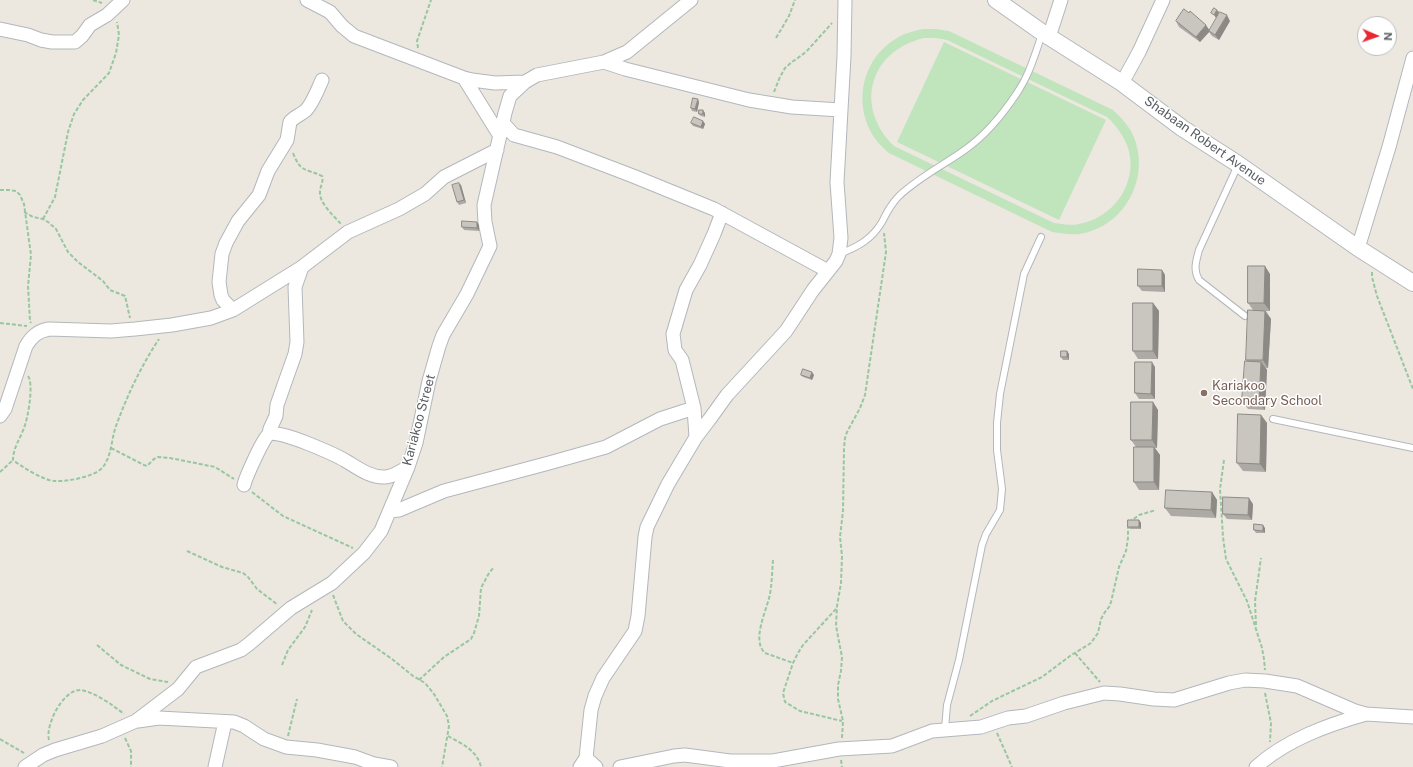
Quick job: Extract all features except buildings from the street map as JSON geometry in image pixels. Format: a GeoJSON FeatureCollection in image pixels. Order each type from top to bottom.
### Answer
{"type":"FeatureCollection","features":[{"type":"Feature","properties":{"kind":"street"},"geometry":{"type":"LineString","coordinates":[[307,0],[330,12],[342,26],[354,36],[464,78],[495,83],[525,82]]}},
{"type":"Feature","properties":{"kind":"street","name":"Kariakoo Street"},"geometry":{"type":"LineString","coordinates":[[25,767],[38,758],[52,752],[102,736],[131,724],[180,686],[196,667],[241,650],[286,612],[330,585],[352,566],[376,539],[390,511],[416,443],[429,381],[443,335],[467,294],[490,246],[485,222],[484,205],[510,96],[525,82],[537,75],[546,72],[604,62],[627,52],[691,0]]}},
{"type":"Feature","properties":{"kind":"street"},"geometry":{"type":"LineString","coordinates":[[596,767],[583,762],[590,710],[603,678],[635,631],[638,616],[643,549],[647,527],[668,484],[696,437],[726,395],[786,331],[836,261],[839,254],[841,238],[837,182],[845,0]]}},
{"type":"Feature","properties":{"kind":"street","name":"Shabaan Robert Avenue"},"geometry":{"type":"LineString","coordinates":[[996,0],[1046,35],[1122,83],[1182,128],[1238,164],[1358,248],[1413,283]]}},
{"type":"Feature","properties":{"kind":"street"},"geometry":{"type":"LineString","coordinates":[[1046,35],[1062,0]]}},
{"type":"Feature","properties":{"kind":"street"},"geometry":{"type":"LineString","coordinates":[[1122,83],[1139,52],[1163,0]]}},
{"type":"Feature","properties":{"kind":"street"},"geometry":{"type":"LineString","coordinates":[[0,29],[52,42],[75,42],[82,36],[90,25],[107,15],[119,4]]}},
{"type":"Feature","properties":{"kind":"street"},"geometry":{"type":"LineString","coordinates":[[1358,248],[1389,147],[1413,58]]}},
{"type":"Feature","properties":{"kind":"street"},"geometry":{"type":"LineString","coordinates":[[604,62],[625,69],[749,100],[792,107],[841,110]]}},
{"type":"Feature","properties":{"kind":"street"},"geometry":{"type":"LineString","coordinates":[[464,78],[502,129],[557,147],[714,209],[828,271]]}},
{"type":"Feature","properties":{"kind":"street"},"geometry":{"type":"LineString","coordinates":[[233,310],[223,300],[219,282],[222,254],[226,243],[238,222],[259,195],[268,171],[288,137],[290,122],[297,115],[306,110],[316,94],[322,80]]}},
{"type":"Feature","properties":{"kind":"street"},"geometry":{"type":"LineString","coordinates":[[0,416],[5,409],[9,393],[21,364],[26,346],[31,337],[42,330],[135,330],[211,318],[233,310],[302,268],[348,232],[405,206],[425,194],[444,177],[497,150]]}},
{"type":"Feature","properties":{"kind":"street"},"geometry":{"type":"LineString","coordinates":[[696,437],[694,408],[682,360],[675,350],[673,334],[686,290],[700,265],[722,213]]}},
{"type":"Feature","properties":{"kind":"street"},"geometry":{"type":"LineString","coordinates":[[244,485],[260,446],[269,434],[276,416],[277,404],[295,354],[297,342],[295,287],[302,268]]}},
{"type":"Feature","properties":{"kind":"street"},"geometry":{"type":"LineString","coordinates":[[390,511],[405,508],[444,491],[606,447],[660,419],[694,408]]}},
{"type":"Feature","properties":{"kind":"street"},"geometry":{"type":"LineString","coordinates":[[269,434],[286,434],[341,458],[370,475],[387,477],[408,467]]}},
{"type":"Feature","properties":{"kind":"street"},"geometry":{"type":"LineString","coordinates":[[620,767],[685,755],[730,761],[773,761],[841,749],[892,746],[932,731],[981,727],[1008,718],[1026,716],[1064,703],[1104,693],[1134,695],[1154,700],[1169,700],[1238,681],[1265,681],[1304,688],[1355,711],[1366,714],[1413,717]]}},
{"type":"Feature","properties":{"kind":"street"},"geometry":{"type":"LineString","coordinates":[[1256,767],[1271,755],[1297,740],[1334,723],[1366,714]]}},
{"type":"Feature","properties":{"kind":"street"},"geometry":{"type":"LineString","coordinates":[[131,724],[159,718],[234,722],[244,726],[264,739],[286,747],[318,750],[355,757],[374,764],[391,767]]}},
{"type":"Feature","properties":{"kind":"street"},"geometry":{"type":"LineString","coordinates":[[215,767],[225,722]]}},
{"type":"Feature","properties":{"kind":"lane"},"geometry":{"type":"LineString","coordinates":[[839,254],[853,249],[869,239],[892,204],[900,196],[932,171],[966,149],[982,136],[1004,113],[1026,78],[1046,35]]}},
{"type":"Feature","properties":{"kind":"lane"},"geometry":{"type":"LineString","coordinates":[[1238,164],[1199,250],[1195,264],[1195,274],[1199,280],[1245,316]]}},
{"type":"Feature","properties":{"kind":"lane"},"geometry":{"type":"LineString","coordinates":[[949,729],[947,705],[959,660],[982,545],[986,534],[1000,510],[1002,489],[997,450],[997,423],[1000,394],[1024,274],[1041,237]]}},
{"type":"Feature","properties":{"kind":"lane"},"geometry":{"type":"LineString","coordinates":[[1273,419],[1413,448]]}},
{"type":"Feature","properties":{"kind":"path"},"geometry":{"type":"LineString","coordinates":[[430,65],[422,58],[417,41],[432,0]]}},
{"type":"Feature","properties":{"kind":"path"},"geometry":{"type":"LineString","coordinates":[[776,38],[789,16],[795,0]]}},
{"type":"Feature","properties":{"kind":"path"},"geometry":{"type":"LineString","coordinates":[[43,219],[55,197],[68,132],[74,114],[83,100],[109,73],[116,53],[119,4]]}},
{"type":"Feature","properties":{"kind":"path"},"geometry":{"type":"LineString","coordinates":[[769,103],[785,68],[806,52],[828,27],[844,14]]}},
{"type":"Feature","properties":{"kind":"path"},"geometry":{"type":"LineString","coordinates":[[288,137],[298,166],[322,176],[323,179],[320,192],[322,200],[325,206],[348,232]]}},
{"type":"Feature","properties":{"kind":"path"},"geometry":{"type":"LineString","coordinates":[[0,190],[16,191],[20,195],[24,204],[31,255],[28,286],[30,321],[34,327],[0,324]]}},
{"type":"Feature","properties":{"kind":"path"},"geometry":{"type":"LineString","coordinates":[[24,212],[33,217],[43,219],[56,229],[68,252],[78,262],[103,281],[110,290],[125,296],[135,330]]}},
{"type":"Feature","properties":{"kind":"path"},"geometry":{"type":"LineString","coordinates":[[841,749],[842,721],[838,699],[838,685],[842,657],[836,626],[841,583],[842,556],[840,537],[843,511],[844,438],[860,408],[865,395],[886,252],[882,221]]}},
{"type":"Feature","properties":{"kind":"path"},"geometry":{"type":"LineString","coordinates":[[1372,257],[1372,277],[1377,296],[1413,389]]}},
{"type":"Feature","properties":{"kind":"path"},"geometry":{"type":"LineString","coordinates":[[13,460],[32,472],[53,481],[88,477],[97,473],[107,460],[114,431],[123,406],[148,355],[172,325]]}},
{"type":"Feature","properties":{"kind":"path"},"geometry":{"type":"LineString","coordinates":[[0,472],[13,460],[13,453],[27,418],[31,384],[30,379],[21,364]]}},
{"type":"Feature","properties":{"kind":"path"},"geometry":{"type":"LineString","coordinates":[[1224,460],[1220,489],[1226,559],[1247,600],[1264,659],[1266,697],[1271,723],[1269,735],[1271,755]]}},
{"type":"Feature","properties":{"kind":"path"},"geometry":{"type":"LineString","coordinates":[[949,729],[992,701],[1042,677],[1094,640],[1098,633],[1101,618],[1109,607],[1117,580],[1119,567],[1126,551],[1128,527],[1131,520],[1139,515],[1156,510]]}},
{"type":"Feature","properties":{"kind":"path"},"geometry":{"type":"LineString","coordinates":[[188,551],[222,567],[243,573],[257,589],[286,612]]}},
{"type":"Feature","properties":{"kind":"path"},"geometry":{"type":"LineString","coordinates":[[1256,628],[1255,601],[1261,558]]}},
{"type":"Feature","properties":{"kind":"path"},"geometry":{"type":"LineString","coordinates":[[773,560],[770,594],[760,628],[760,645],[765,653],[793,663]]}},
{"type":"Feature","properties":{"kind":"path"},"geometry":{"type":"LineString","coordinates":[[419,680],[444,657],[471,639],[479,616],[481,588],[494,567]]}},
{"type":"Feature","properties":{"kind":"path"},"geometry":{"type":"LineString","coordinates":[[330,585],[339,615],[343,621],[356,634],[392,659],[413,676],[425,683],[434,694],[447,716],[449,726],[442,767]]}},
{"type":"Feature","properties":{"kind":"path"},"geometry":{"type":"LineString","coordinates":[[282,665],[288,650],[305,627],[313,607]]}},
{"type":"Feature","properties":{"kind":"path"},"geometry":{"type":"LineString","coordinates":[[837,608],[803,645],[793,663],[783,693],[785,702],[800,711],[842,721]]}},
{"type":"Feature","properties":{"kind":"path"},"geometry":{"type":"LineString","coordinates":[[97,645],[121,664],[150,678],[180,686]]}},
{"type":"Feature","properties":{"kind":"path"},"geometry":{"type":"LineString","coordinates":[[1075,653],[1110,693]]}},
{"type":"Feature","properties":{"kind":"path"},"geometry":{"type":"LineString","coordinates":[[52,752],[48,736],[49,728],[58,707],[75,692],[80,690],[94,695],[116,707],[131,724],[127,746],[131,751],[131,767]]}},
{"type":"Feature","properties":{"kind":"path"},"geometry":{"type":"LineString","coordinates":[[286,747],[297,699]]}},
{"type":"Feature","properties":{"kind":"path"},"geometry":{"type":"LineString","coordinates":[[992,723],[1012,767]]}},
{"type":"Feature","properties":{"kind":"path"},"geometry":{"type":"LineString","coordinates":[[448,736],[472,750],[476,754],[481,767]]}},
{"type":"Feature","properties":{"kind":"path"},"geometry":{"type":"LineString","coordinates":[[0,739],[19,751],[38,758]]}},
{"type":"Feature","properties":{"kind":"green space"},"geometry":{"type":"Polygon","coordinates":[[[923,29],[949,31],[1113,110],[1131,131],[1137,147],[1139,164],[1137,180],[1131,196],[1122,209],[1110,221],[1096,229],[1079,234],[1052,232],[886,151],[871,132],[866,119],[863,106],[865,80],[876,56],[886,46],[900,36],[923,29]],[[924,38],[905,45],[890,55],[880,68],[873,82],[871,98],[874,114],[882,131],[894,146],[1054,223],[1067,225],[1079,224],[1104,214],[1113,206],[1127,184],[1130,171],[1130,158],[1125,141],[1107,117],[947,40],[924,38]]]}},
{"type":"Feature","properties":{"kind":"green space"},"geometry":{"type":"Polygon","coordinates":[[[944,42],[1106,120],[1059,220],[897,142],[944,42]]]}},
{"type":"Feature","properties":{"kind":"place","name":"Kariakoo Secondary School"},"geometry":{"type":"Point","coordinates":[1204,393]}}]}
